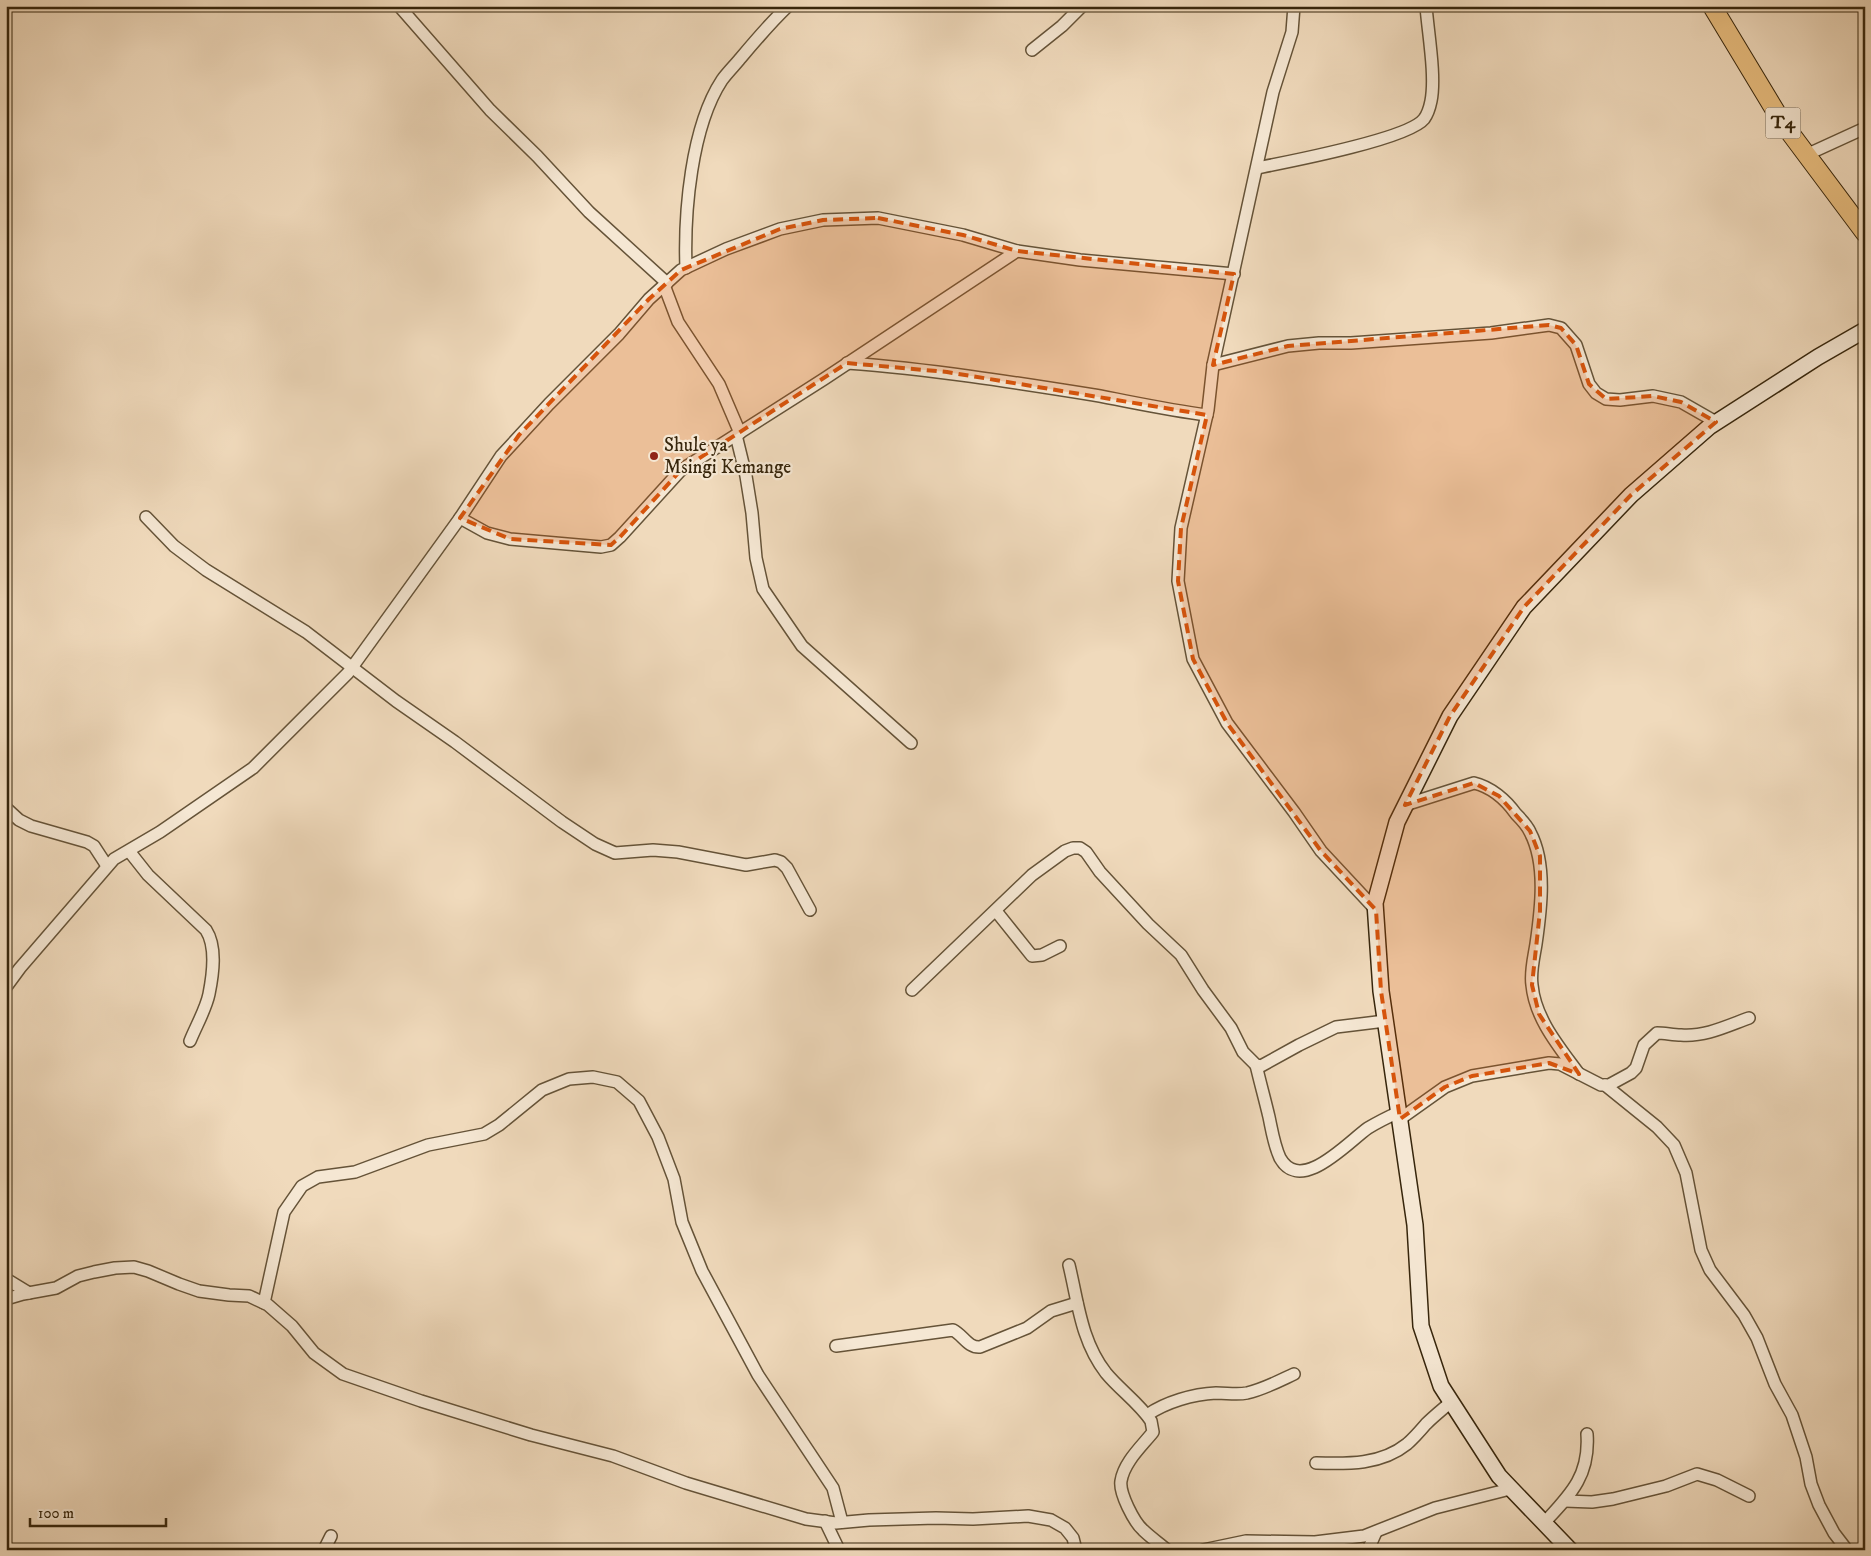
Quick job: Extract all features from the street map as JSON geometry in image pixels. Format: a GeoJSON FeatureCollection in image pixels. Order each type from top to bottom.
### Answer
{"type":"FeatureCollection","features":[{"type":"Feature","properties":{"kind":"highway","name":"T4"},"geometry":{"type":"LineString","coordinates":[[1712,6],[1782,122],[1865,233]]}},
{"type":"Feature","properties":{"kind":"main road"},"geometry":{"type":"LineString","coordinates":[[1570,1550],[1499,1476],[1441,1386],[1421,1326],[1415,1226],[1381,991],[1375,904],[1396,822],[1450,716],[1524,607],[1631,495],[1708,427],[1818,357],[1865,330]]}},
{"type":"Feature","properties":{"kind":"street"},"geometry":{"type":"LineString","coordinates":[[399,6],[490,110],[537,156],[589,212],[665,284],[678,322],[720,384],[738,434],[746,476],[756,558],[763,589],[802,646],[911,743]]}},
{"type":"Feature","properties":{"kind":"street"},"geometry":{"type":"LineString","coordinates":[[686,268],[685,242],[690,181],[703,119],[722,80],[771,22],[788,6]]}},
{"type":"Feature","properties":{"kind":"street"},"geometry":{"type":"LineString","coordinates":[[1032,50],[1062,26],[1082,6]]}},
{"type":"Feature","properties":{"kind":"street"},"geometry":{"type":"LineString","coordinates":[[1294,6],[1292,32],[1273,92],[1258,168],[1213,365],[1207,415],[1181,528],[1178,581],[1193,659],[1227,723],[1321,851],[1376,910]]}},
{"type":"Feature","properties":{"kind":"street"},"geometry":{"type":"LineString","coordinates":[[1258,168],[1327,153],[1389,136],[1414,127],[1424,118],[1431,102],[1432,82],[1426,6]]}},
{"type":"Feature","properties":{"kind":"street"},"geometry":{"type":"LineString","coordinates":[[1806,155],[1865,128]]}},
{"type":"Feature","properties":{"kind":"street"},"geometry":{"type":"LineString","coordinates":[[6,987],[20,968],[114,859],[129,851],[253,768],[352,668],[460,518],[501,456],[618,334],[648,299],[681,270],[726,249],[780,229],[823,220],[878,218],[963,235],[1017,251],[1080,260],[1234,274]]}},
{"type":"Feature","properties":{"kind":"street"},"geometry":{"type":"LineString","coordinates":[[460,518],[487,533],[510,539],[601,547],[611,545],[620,538],[681,470],[1017,251]]}},
{"type":"Feature","properties":{"kind":"street"},"geometry":{"type":"LineString","coordinates":[[1213,365],[1288,346],[1491,333],[1549,325],[1562,328],[1576,346],[1588,384],[1596,393],[1606,399],[1620,400],[1653,396],[1681,402],[1716,422]]}},
{"type":"Feature","properties":{"kind":"street"},"geometry":{"type":"LineString","coordinates":[[847,363],[947,372],[1207,415]]}},
{"type":"Feature","properties":{"kind":"street"},"geometry":{"type":"LineString","coordinates":[[146,517],[174,546],[306,632],[396,701],[595,844],[615,853],[653,850],[678,852],[746,866],[775,860],[781,862],[787,868],[810,910]]}},
{"type":"Feature","properties":{"kind":"street"},"geometry":{"type":"LineString","coordinates":[[1406,805],[1474,783],[1485,786],[1499,796],[1514,810],[1530,831],[1540,856],[1540,911],[1532,985],[1539,1014],[1579,1074]]}},
{"type":"Feature","properties":{"kind":"street"},"geometry":{"type":"LineString","coordinates":[[6,808],[19,820],[31,826],[87,842],[94,846],[107,866]]}},
{"type":"Feature","properties":{"kind":"street"},"geometry":{"type":"LineString","coordinates":[[912,990],[1032,876],[1065,852],[1073,848],[1080,848],[1086,852],[1100,872],[1126,901],[1181,955],[1203,990],[1231,1028],[1243,1052],[1256,1065],[1274,1143],[1287,1168],[1295,1171],[1308,1170],[1327,1161],[1368,1129],[1399,1116],[1445,1087],[1472,1076],[1549,1063],[1560,1064],[1590,1081],[1605,1085],[1657,1127],[1674,1145],[1686,1173],[1700,1250],[1710,1270],[1744,1315],[1757,1338],[1775,1384],[1792,1415],[1806,1457],[1810,1484],[1834,1533],[1847,1550]]}},
{"type":"Feature","properties":{"kind":"street"},"geometry":{"type":"LineString","coordinates":[[129,851],[136,862],[206,930],[211,938],[213,949],[209,995],[190,1040]]}},
{"type":"Feature","properties":{"kind":"street"},"geometry":{"type":"LineString","coordinates":[[996,911],[1032,956],[1042,956],[1060,946]]}},
{"type":"Feature","properties":{"kind":"street"},"geometry":{"type":"LineString","coordinates":[[1605,1085],[1609,1085],[1636,1068],[1644,1045],[1657,1033],[1697,1034],[1717,1030],[1749,1018]]}},
{"type":"Feature","properties":{"kind":"street"},"geometry":{"type":"LineString","coordinates":[[1256,1065],[1261,1066],[1298,1045],[1336,1027],[1386,1021]]}},
{"type":"Feature","properties":{"kind":"street"},"geometry":{"type":"LineString","coordinates":[[264,1303],[284,1212],[302,1186],[318,1176],[355,1172],[428,1145],[484,1134],[499,1125],[542,1090],[569,1079],[593,1077],[618,1082],[638,1101],[658,1137],[674,1180],[682,1222],[702,1270],[758,1376],[833,1488],[842,1522]]}},
{"type":"Feature","properties":{"kind":"street"},"geometry":{"type":"LineString","coordinates":[[1069,1264],[1077,1303],[1092,1351],[1106,1373],[1147,1415],[1151,1422],[1153,1432],[1133,1457],[1121,1482],[1123,1494],[1132,1516],[1142,1529],[1167,1550]]}},
{"type":"Feature","properties":{"kind":"street"},"geometry":{"type":"LineString","coordinates":[[6,1299],[56,1288],[78,1276],[115,1268],[134,1267],[199,1291],[249,1296],[264,1303],[292,1326],[314,1353],[343,1374],[421,1401],[522,1432],[613,1456],[686,1483],[806,1519],[825,1521],[972,1519],[1028,1516],[1050,1520],[1065,1528],[1072,1538],[1076,1550]]}},
{"type":"Feature","properties":{"kind":"street"},"geometry":{"type":"LineString","coordinates":[[6,1279],[29,1293]]}},
{"type":"Feature","properties":{"kind":"street"},"geometry":{"type":"LineString","coordinates":[[836,1346],[953,1330],[958,1332],[974,1348],[980,1347],[1027,1328],[1051,1311],[1077,1303]]}},
{"type":"Feature","properties":{"kind":"street"},"geometry":{"type":"LineString","coordinates":[[1147,1415],[1165,1405],[1189,1398],[1212,1394],[1246,1393],[1262,1389],[1294,1374]]}},
{"type":"Feature","properties":{"kind":"street"},"geometry":{"type":"LineString","coordinates":[[1316,1463],[1359,1463],[1380,1459],[1392,1454],[1408,1444],[1427,1423],[1452,1401]]}},
{"type":"Feature","properties":{"kind":"street"},"geometry":{"type":"LineString","coordinates":[[1544,1523],[1565,1501],[1582,1476],[1587,1458],[1587,1434]]}},
{"type":"Feature","properties":{"kind":"street"},"geometry":{"type":"LineString","coordinates":[[1565,1501],[1592,1502],[1612,1499],[1666,1486],[1697,1474],[1717,1480],[1749,1496]]}},
{"type":"Feature","properties":{"kind":"street"},"geometry":{"type":"LineString","coordinates":[[1203,1550],[1246,1541],[1315,1542],[1364,1536],[1435,1508],[1510,1489]]}},
{"type":"Feature","properties":{"kind":"street"},"geometry":{"type":"LineString","coordinates":[[825,1521],[839,1550]]}},
{"type":"Feature","properties":{"kind":"street"},"geometry":{"type":"LineString","coordinates":[[1368,1550],[1376,1532]]}},
{"type":"Feature","properties":{"kind":"street"},"geometry":{"type":"LineString","coordinates":[[324,1550],[331,1536]]}},
{"type":"Feature","properties":{"kind":"highlighted area"},"geometry":{"type":"Polygon","coordinates":[[[878,218],[963,235],[1017,251],[1234,274],[1213,365],[1288,346],[1549,325],[1561,328],[1576,345],[1589,384],[1606,399],[1653,396],[1681,402],[1716,422],[1631,495],[1524,607],[1450,716],[1405,805],[1474,783],[1499,796],[1530,831],[1540,856],[1540,911],[1532,985],[1539,1014],[1579,1074],[1549,1063],[1472,1076],[1445,1087],[1400,1119],[1381,991],[1376,910],[1321,851],[1227,723],[1193,659],[1178,581],[1181,528],[1207,415],[947,372],[847,363],[681,470],[611,545],[510,539],[460,518],[519,435],[649,299],[681,270],[780,229],[823,220],[878,218]]]}},
{"type":"Feature","properties":{"kind":"place","name":"Shule ya Msingi Kemange"},"geometry":{"type":"Point","coordinates":[654,456]}}]}
